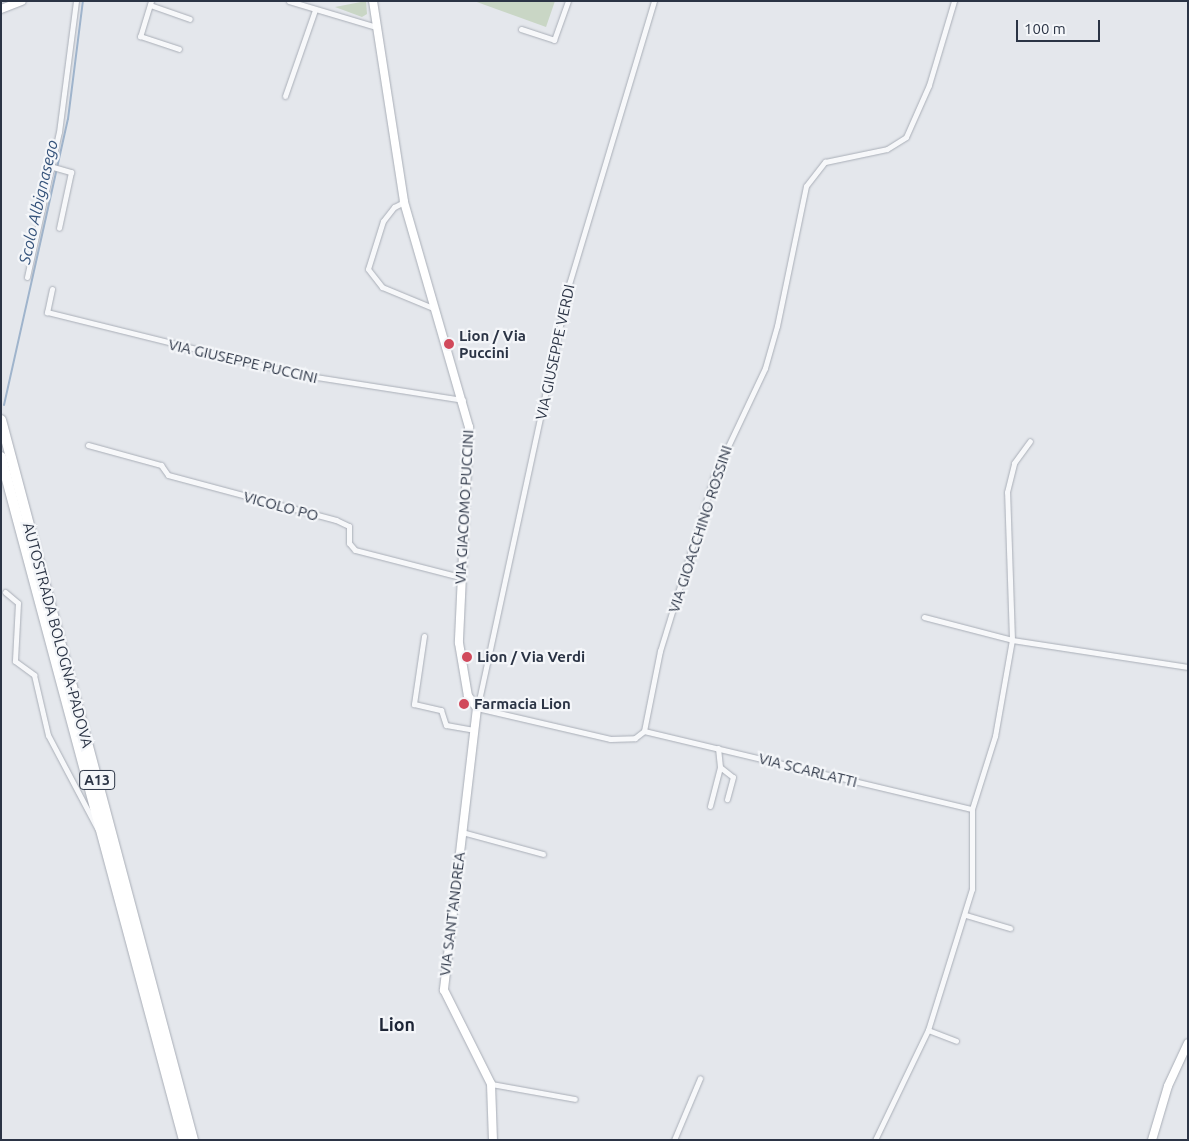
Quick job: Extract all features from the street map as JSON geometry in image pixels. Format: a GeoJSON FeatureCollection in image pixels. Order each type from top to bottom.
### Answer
{"type":"FeatureCollection","features":[{"type":"Feature","properties":{"kind":"highway","name":"AUTOSTRADA BOLOGNA-PADOVA"},"geometry":{"type":"LineString","coordinates":[[1,420],[193,1140]]}},
{"type":"Feature","properties":{"kind":"highway","name":"AUTOSTRADA BOLOGNA-PADOVA"},"geometry":{"type":"LineString","coordinates":[[1,457],[184,1140]]}},
{"type":"Feature","properties":{"kind":"street"},"geometry":{"type":"LineString","coordinates":[[1,9],[22,1]]}},
{"type":"Feature","properties":{"kind":"street"},"geometry":{"type":"LineString","coordinates":[[27,277],[57,168],[76,1]]}},
{"type":"Feature","properties":{"kind":"street"},"geometry":{"type":"LineString","coordinates":[[290,1],[376,27]]}},
{"type":"Feature","properties":{"kind":"street","name":"VIA GIACOMO PUCCINI"},"geometry":{"type":"LineString","coordinates":[[373,1],[404,202],[433,308],[464,401],[470,445],[460,577],[461,660],[468,696],[477,708]]}},
{"type":"Feature","properties":{"kind":"street"},"geometry":{"type":"LineString","coordinates":[[521,29],[554,40],[568,1]]}},
{"type":"Feature","properties":{"kind":"street","name":"VIA GIUSEPPE VERDI"},"geometry":{"type":"LineString","coordinates":[[477,708],[569,284],[654,1]]}},
{"type":"Feature","properties":{"kind":"street","name":"VIA GIOACCHINO ROSSINI"},"geometry":{"type":"LineString","coordinates":[[644,731],[660,651],[714,476],[765,368],[777,326],[806,186],[825,162],[887,149],[906,136],[929,86],[954,1]]}},
{"type":"Feature","properties":{"kind":"street"},"geometry":{"type":"LineString","coordinates":[[179,49],[140,36],[151,3],[190,19]]}},
{"type":"Feature","properties":{"kind":"street"},"geometry":{"type":"LineString","coordinates":[[285,96],[315,10]]}},
{"type":"Feature","properties":{"kind":"street"},"geometry":{"type":"LineString","coordinates":[[57,168],[71,172],[59,228]]}},
{"type":"Feature","properties":{"kind":"street"},"geometry":{"type":"LineString","coordinates":[[404,202],[394,207],[383,221],[368,270],[382,287],[433,308]]}},
{"type":"Feature","properties":{"kind":"street","name":"VIA GIUSEPPE PUCCINI"},"geometry":{"type":"LineString","coordinates":[[52,290],[47,312],[297,374],[464,401]]}},
{"type":"Feature","properties":{"kind":"street"},"geometry":{"type":"LineString","coordinates":[[875,1140],[928,1030],[966,915],[974,880],[970,844],[972,809],[995,736],[1012,640],[1007,492],[1014,463],[1030,441]]}},
{"type":"Feature","properties":{"kind":"street","name":"VICOLO PO"},"geometry":{"type":"LineString","coordinates":[[88,445],[161,465],[168,475],[336,520],[349,526],[349,543],[356,550],[460,577]]}},
{"type":"Feature","properties":{"kind":"street"},"geometry":{"type":"LineString","coordinates":[[6,592],[18,603],[15,661],[34,675],[40,708],[60,763],[103,837]]}},
{"type":"Feature","properties":{"kind":"street"},"geometry":{"type":"LineString","coordinates":[[924,617],[1012,640],[1188,667]]}},
{"type":"Feature","properties":{"kind":"street"},"geometry":{"type":"LineString","coordinates":[[424,636],[414,704],[441,710],[446,725],[474,730]]}},
{"type":"Feature","properties":{"kind":"street"},"geometry":{"type":"LineString","coordinates":[[477,708],[596,738],[635,738],[644,731]]}},
{"type":"Feature","properties":{"kind":"street","name":"VIA SANT'ANDREA"},"geometry":{"type":"LineString","coordinates":[[477,708],[444,990],[491,1084],[493,1140]]}},
{"type":"Feature","properties":{"kind":"street","name":"VIA SCARLATTI"},"geometry":{"type":"LineString","coordinates":[[644,731],[972,809]]}},
{"type":"Feature","properties":{"kind":"street"},"geometry":{"type":"LineString","coordinates":[[710,806],[720,767],[718,748]]}},
{"type":"Feature","properties":{"kind":"street"},"geometry":{"type":"LineString","coordinates":[[720,767],[733,777],[728,799]]}},
{"type":"Feature","properties":{"kind":"street"},"geometry":{"type":"LineString","coordinates":[[462,832],[543,854]]}},
{"type":"Feature","properties":{"kind":"street"},"geometry":{"type":"LineString","coordinates":[[966,915],[1010,928]]}},
{"type":"Feature","properties":{"kind":"street"},"geometry":{"type":"LineString","coordinates":[[928,1030],[956,1041]]}},
{"type":"Feature","properties":{"kind":"street"},"geometry":{"type":"LineString","coordinates":[[1152,1140],[1168,1086],[1188,1043]]}},
{"type":"Feature","properties":{"kind":"street"},"geometry":{"type":"LineString","coordinates":[[674,1140],[700,1078]]}},
{"type":"Feature","properties":{"kind":"street"},"geometry":{"type":"LineString","coordinates":[[491,1084],[575,1099]]}},
{"type":"Feature","properties":{"kind":"green space"},"geometry":{"type":"Polygon","coordinates":[[[366,1],[367,14],[362,17],[335,7],[366,1]]]}},
{"type":"Feature","properties":{"kind":"green space"},"geometry":{"type":"Polygon","coordinates":[[[474,1],[555,1],[546,27],[474,1]]]}},
{"type":"Feature","properties":{"kind":"waterway","name":"Scolo Albignasego"},"geometry":{"type":"LineString","coordinates":[[4,405],[68,119],[83,1]]}},
{"type":"Feature","properties":{"kind":"place","name":"Lion / Via Puccini"},"geometry":{"type":"Point","coordinates":[449,344]}},
{"type":"Feature","properties":{"kind":"place","name":"Lion / Via Verdi"},"geometry":{"type":"Point","coordinates":[467,657]}},
{"type":"Feature","properties":{"kind":"place","name":"Farmacia Lion"},"geometry":{"type":"Point","coordinates":[464,704]}},
{"type":"Feature","properties":{"kind":"district","name":"Lion"},"geometry":{"type":"Point","coordinates":[397,1024]}}]}
